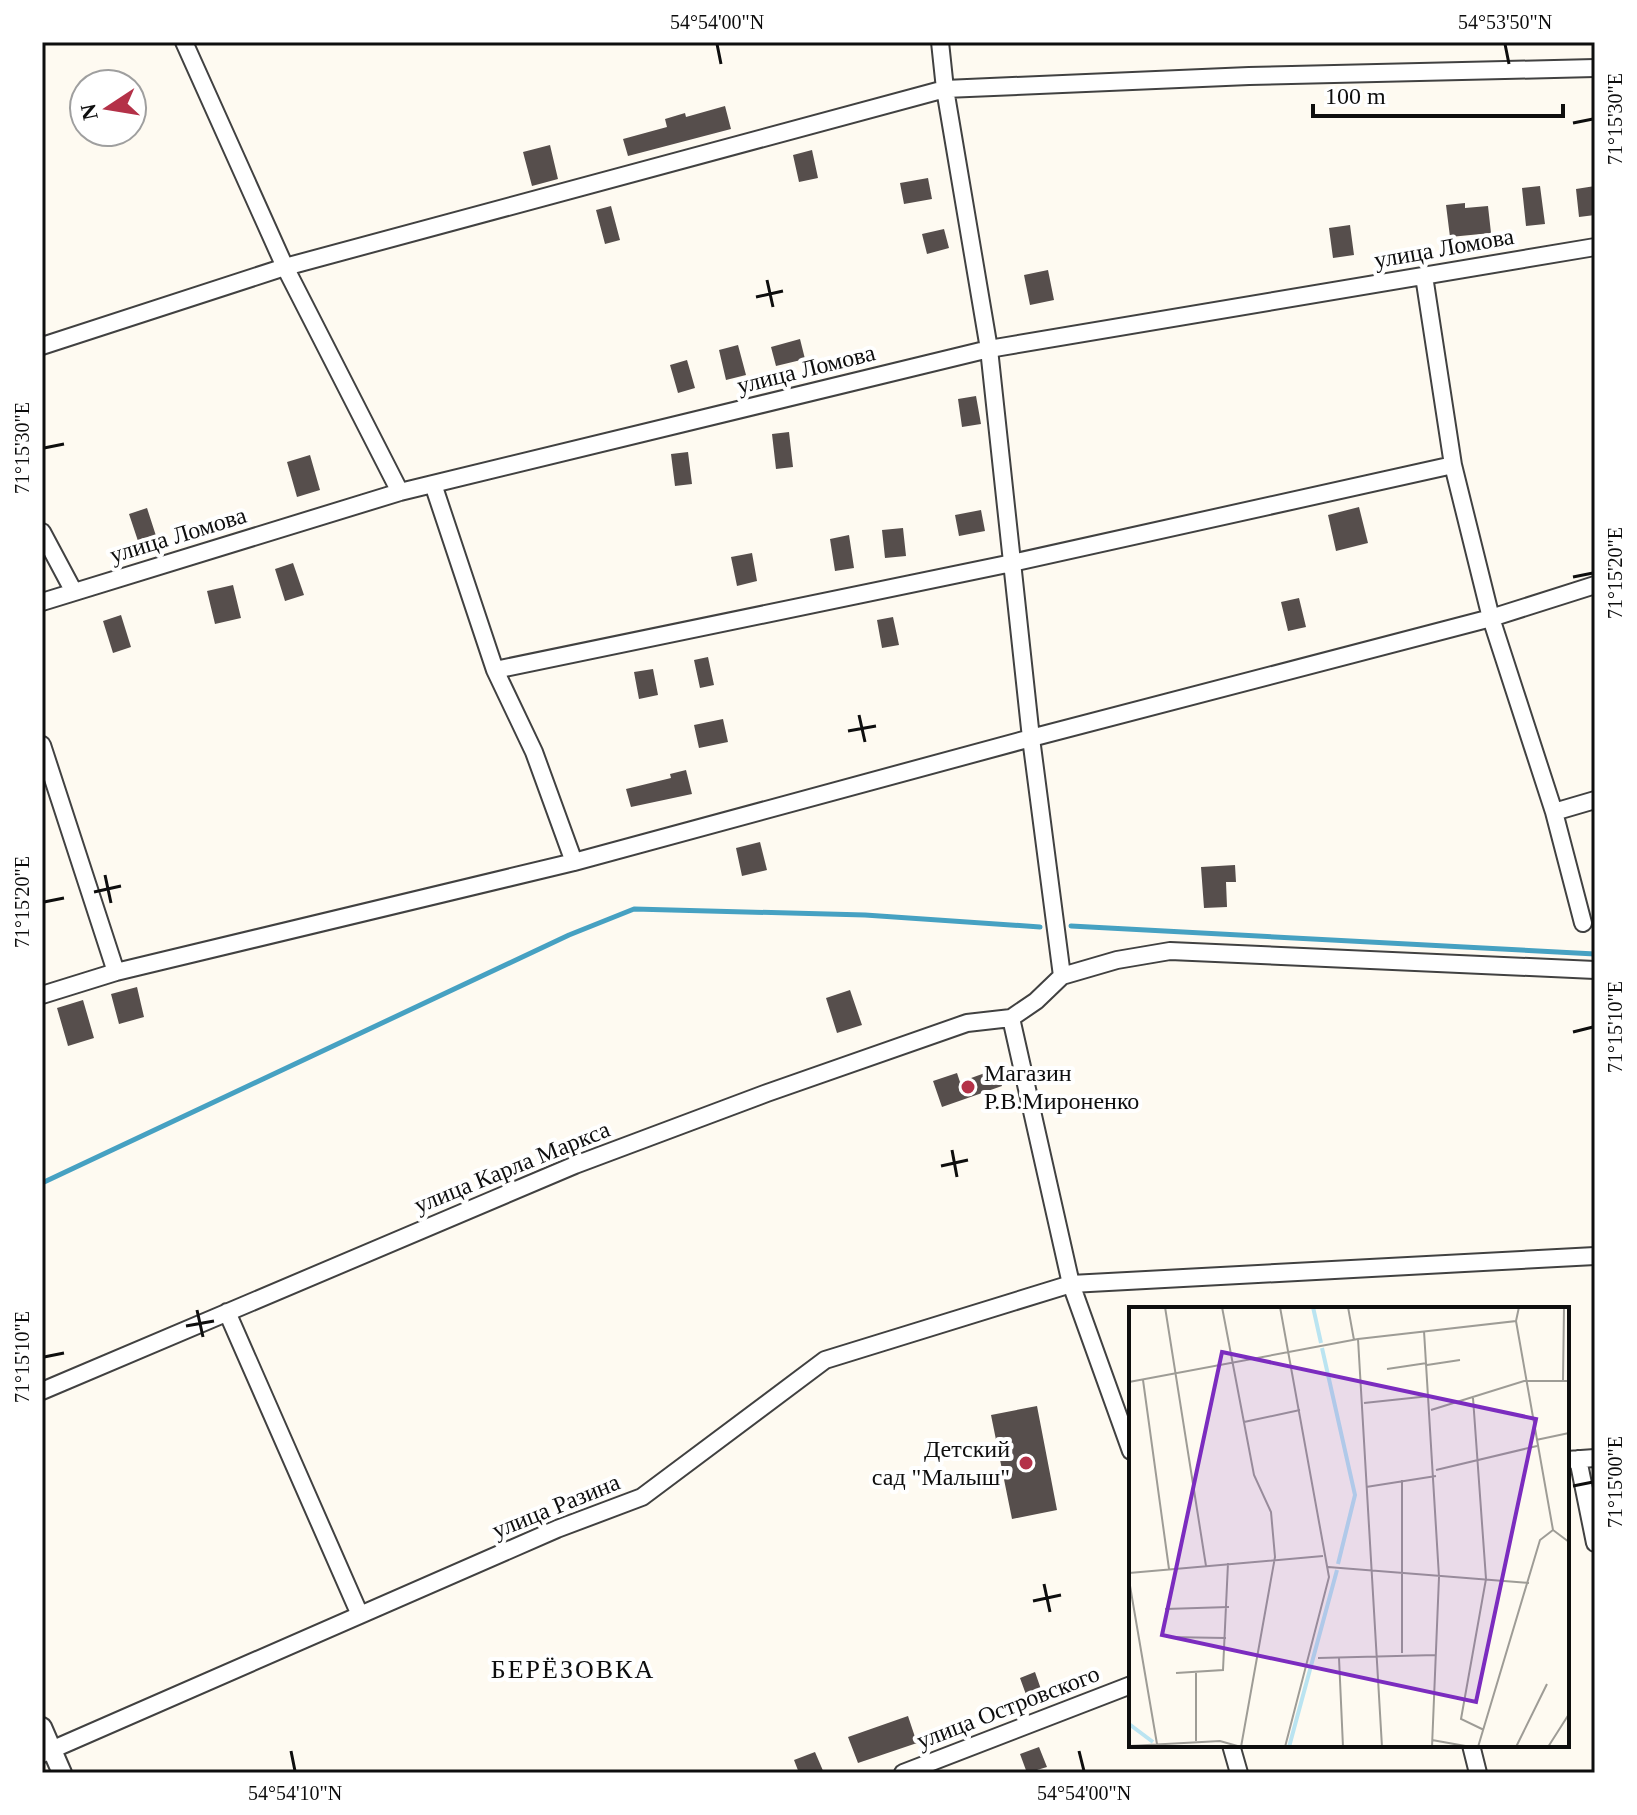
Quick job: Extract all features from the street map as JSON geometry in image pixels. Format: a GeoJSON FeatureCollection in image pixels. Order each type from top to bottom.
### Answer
{"type":"FeatureCollection","features":[{"type":"Feature","properties":{"kind":"street"},"geometry":{"type":"LineString","coordinates":[[184,42],[285,267],[400,492]]}},
{"type":"Feature","properties":{"kind":"street"},"geometry":{"type":"LineString","coordinates":[[940,42],[945,89],[989,349],[1031,738],[1062,976]]}},
{"type":"Feature","properties":{"kind":"street"},"geometry":{"type":"LineString","coordinates":[[42,346],[285,267],[945,89],[1249,76],[1595,68]]}},
{"type":"Feature","properties":{"kind":"street","name":"улица Ломова"},"geometry":{"type":"LineString","coordinates":[[42,602],[400,492],[989,349],[1595,247]]}},
{"type":"Feature","properties":{"kind":"street"},"geometry":{"type":"LineString","coordinates":[[1424,276],[1453,465],[1491,618],[1554,812],[1583,923]]}},
{"type":"Feature","properties":{"kind":"street"},"geometry":{"type":"LineString","coordinates":[[495,670],[1012,563],[1453,465]]}},
{"type":"Feature","properties":{"kind":"street"},"geometry":{"type":"LineString","coordinates":[[433,484],[495,670],[534,752],[574,862]]}},
{"type":"Feature","properties":{"kind":"street"},"geometry":{"type":"LineString","coordinates":[[42,532],[74,592]]}},
{"type":"Feature","properties":{"kind":"street"},"geometry":{"type":"LineString","coordinates":[[42,995],[116,972],[574,862],[1491,618],[1595,585]]}},
{"type":"Feature","properties":{"kind":"street"},"geometry":{"type":"LineString","coordinates":[[42,745],[116,972]]}},
{"type":"Feature","properties":{"kind":"street"},"geometry":{"type":"LineString","coordinates":[[1554,812],[1595,800]]}},
{"type":"Feature","properties":{"kind":"street"},"geometry":{"type":"LineString","coordinates":[[1129,1445],[1071,1284],[1011,1018],[1036,1001],[1062,976],[1117,960],[1170,951],[1595,970]]}},
{"type":"Feature","properties":{"kind":"street","name":"улица Карла Маркса"},"geometry":{"type":"LineString","coordinates":[[42,1391],[575,1165],[967,1023],[1011,1018]]}},
{"type":"Feature","properties":{"kind":"street","name":"улица Разина"},"geometry":{"type":"LineString","coordinates":[[47,1752],[557,1529],[642,1497],[825,1360],[1071,1284],[1595,1256]]}},
{"type":"Feature","properties":{"kind":"street"},"geometry":{"type":"LineString","coordinates":[[227,1312],[360,1615]]}},
{"type":"Feature","properties":{"kind":"street"},"geometry":{"type":"LineString","coordinates":[[1580,1459],[1595,1543]]}},
{"type":"Feature","properties":{"kind":"street","name":"улица Островского"},"geometry":{"type":"LineString","coordinates":[[903,1773],[1129,1686]]}},
{"type":"Feature","properties":{"kind":"street"},"geometry":{"type":"LineString","coordinates":[[42,1727],[47,1752],[62,1773]]}},
{"type":"Feature","properties":{"kind":"street"},"geometry":{"type":"LineString","coordinates":[[1232,1747],[1239,1773]]}},
{"type":"Feature","properties":{"kind":"street"},"geometry":{"type":"LineString","coordinates":[[1472,1747],[1478,1773]]}},
{"type":"Feature","properties":{"kind":"building"},"geometry":{"type":"Polygon","coordinates":[[[725,106],[731,129],[628,156],[623,139],[667,127],[665,119],[685,113],[686,117],[725,106]]]}},
{"type":"Feature","properties":{"kind":"building"},"geometry":{"type":"Polygon","coordinates":[[[550,145],[558,179],[532,186],[523,152],[550,145]]]}},
{"type":"Feature","properties":{"kind":"building"},"geometry":{"type":"Polygon","coordinates":[[[812,150],[818,178],[799,182],[793,155],[812,150]]]}},
{"type":"Feature","properties":{"kind":"building"},"geometry":{"type":"Polygon","coordinates":[[[928,178],[932,199],[904,204],[900,183],[928,178]]]}},
{"type":"Feature","properties":{"kind":"building"},"geometry":{"type":"Polygon","coordinates":[[[1540,186],[1545,224],[1526,226],[1522,188],[1540,186]]]}},
{"type":"Feature","properties":{"kind":"building"},"geometry":{"type":"Polygon","coordinates":[[[1595,186],[1595,215],[1579,217],[1576,189],[1595,186]]]}},
{"type":"Feature","properties":{"kind":"building"},"geometry":{"type":"Polygon","coordinates":[[[1465,203],[1465,208],[1488,206],[1491,233],[1450,237],[1446,205],[1465,203]]]}},
{"type":"Feature","properties":{"kind":"building"},"geometry":{"type":"Polygon","coordinates":[[[611,206],[620,240],[605,244],[596,210],[611,206]]]}},
{"type":"Feature","properties":{"kind":"building"},"geometry":{"type":"Polygon","coordinates":[[[1350,225],[1354,255],[1333,258],[1329,228],[1350,225]]]}},
{"type":"Feature","properties":{"kind":"building"},"geometry":{"type":"Polygon","coordinates":[[[944,229],[949,248],[927,254],[922,234],[944,229]]]}},
{"type":"Feature","properties":{"kind":"building"},"geometry":{"type":"Polygon","coordinates":[[[1048,270],[1054,300],[1030,305],[1024,275],[1048,270]]]}},
{"type":"Feature","properties":{"kind":"building"},"geometry":{"type":"Polygon","coordinates":[[[800,339],[805,359],[776,366],[771,347],[800,339]]]}},
{"type":"Feature","properties":{"kind":"building"},"geometry":{"type":"Polygon","coordinates":[[[738,345],[746,375],[726,380],[719,350],[738,345]]]}},
{"type":"Feature","properties":{"kind":"building"},"geometry":{"type":"Polygon","coordinates":[[[687,360],[695,388],[678,393],[670,365],[687,360]]]}},
{"type":"Feature","properties":{"kind":"building"},"geometry":{"type":"Polygon","coordinates":[[[976,396],[981,424],[962,427],[958,399],[976,396]]]}},
{"type":"Feature","properties":{"kind":"building"},"geometry":{"type":"Polygon","coordinates":[[[789,432],[793,467],[776,469],[772,434],[789,432]]]}},
{"type":"Feature","properties":{"kind":"building"},"geometry":{"type":"Polygon","coordinates":[[[688,452],[692,484],[675,486],[671,454],[688,452]]]}},
{"type":"Feature","properties":{"kind":"building"},"geometry":{"type":"Polygon","coordinates":[[[310,455],[320,490],[297,497],[287,462],[310,455]]]}},
{"type":"Feature","properties":{"kind":"building"},"geometry":{"type":"Polygon","coordinates":[[[1359,507],[1368,543],[1336,551],[1328,515],[1359,507]]]}},
{"type":"Feature","properties":{"kind":"building"},"geometry":{"type":"Polygon","coordinates":[[[147,508],[158,542],[140,547],[129,514],[147,508]]]}},
{"type":"Feature","properties":{"kind":"building"},"geometry":{"type":"Polygon","coordinates":[[[981,510],[985,531],[959,536],[955,515],[981,510]]]}},
{"type":"Feature","properties":{"kind":"building"},"geometry":{"type":"Polygon","coordinates":[[[903,528],[906,556],[885,558],[882,530],[903,528]]]}},
{"type":"Feature","properties":{"kind":"building"},"geometry":{"type":"Polygon","coordinates":[[[849,535],[854,568],[835,571],[830,539],[849,535]]]}},
{"type":"Feature","properties":{"kind":"building"},"geometry":{"type":"Polygon","coordinates":[[[752,553],[757,581],[737,586],[731,557],[752,553]]]}},
{"type":"Feature","properties":{"kind":"building"},"geometry":{"type":"Polygon","coordinates":[[[293,563],[304,595],[285,601],[275,569],[293,563]]]}},
{"type":"Feature","properties":{"kind":"building"},"geometry":{"type":"Polygon","coordinates":[[[233,585],[241,618],[215,624],[207,591],[233,585]]]}},
{"type":"Feature","properties":{"kind":"building"},"geometry":{"type":"Polygon","coordinates":[[[1299,598],[1306,627],[1288,631],[1281,602],[1299,598]]]}},
{"type":"Feature","properties":{"kind":"building"},"geometry":{"type":"Polygon","coordinates":[[[121,615],[131,647],[113,653],[103,621],[121,615]]]}},
{"type":"Feature","properties":{"kind":"building"},"geometry":{"type":"Polygon","coordinates":[[[893,617],[899,645],[882,648],[877,620],[893,617]]]}},
{"type":"Feature","properties":{"kind":"building"},"geometry":{"type":"Polygon","coordinates":[[[708,657],[714,685],[700,688],[694,660],[708,657]]]}},
{"type":"Feature","properties":{"kind":"building"},"geometry":{"type":"Polygon","coordinates":[[[653,669],[658,695],[639,699],[634,672],[653,669]]]}},
{"type":"Feature","properties":{"kind":"building"},"geometry":{"type":"Polygon","coordinates":[[[723,719],[728,742],[699,748],[694,725],[723,719]]]}},
{"type":"Feature","properties":{"kind":"building"},"geometry":{"type":"Polygon","coordinates":[[[686,770],[692,794],[631,807],[626,789],[671,778],[670,774],[686,770]]]}},
{"type":"Feature","properties":{"kind":"building"},"geometry":{"type":"Polygon","coordinates":[[[760,842],[767,870],[742,876],[736,848],[760,842]]]}},
{"type":"Feature","properties":{"kind":"building"},"geometry":{"type":"Polygon","coordinates":[[[1235,865],[1236,882],[1226,882],[1227,907],[1204,908],[1201,867],[1235,865]]]}},
{"type":"Feature","properties":{"kind":"building"},"geometry":{"type":"Polygon","coordinates":[[[137,987],[144,1017],[119,1024],[111,994],[137,987]]]}},
{"type":"Feature","properties":{"kind":"building"},"geometry":{"type":"Polygon","coordinates":[[[850,990],[862,1025],[837,1033],[826,998],[850,990]]]}},
{"type":"Feature","properties":{"kind":"building"},"geometry":{"type":"Polygon","coordinates":[[[83,1000],[94,1038],[68,1046],[57,1008],[83,1000]]]}},
{"type":"Feature","properties":{"kind":"building"},"geometry":{"type":"Polygon","coordinates":[[[996,1069],[1002,1086],[942,1107],[933,1081],[957,1073],[960,1082],[996,1069]]]}},
{"type":"Feature","properties":{"kind":"building"},"geometry":{"type":"Polygon","coordinates":[[[1037,1406],[1057,1510],[1012,1519],[991,1415],[1037,1406]]]}},
{"type":"Feature","properties":{"kind":"building"},"geometry":{"type":"Polygon","coordinates":[[[1035,1672],[1043,1695],[1028,1700],[1020,1678],[1035,1672]]]}},
{"type":"Feature","properties":{"kind":"building"},"geometry":{"type":"Polygon","coordinates":[[[908,1716],[917,1743],[858,1763],[848,1737],[908,1716]]]}},
{"type":"Feature","properties":{"kind":"building"},"geometry":{"type":"Polygon","coordinates":[[[1039,1747],[1047,1767],[1027,1773],[1020,1754],[1039,1747]]]}},
{"type":"Feature","properties":{"kind":"building"},"geometry":{"type":"Polygon","coordinates":[[[815,1752],[824,1773],[799,1773],[794,1760],[815,1752]]]}},
{"type":"Feature","properties":{"kind":"waterway"},"geometry":{"type":"LineString","coordinates":[[42,1183],[569,935],[634,909],[865,915],[1040,927]]}},
{"type":"Feature","properties":{"kind":"waterway"},"geometry":{"type":"LineString","coordinates":[[1071,926],[1595,954]]}},
{"type":"Feature","properties":{"kind":"place","name":"Магазин Р.В.Мироненко"},"geometry":{"type":"Point","coordinates":[968,1087]}},
{"type":"Feature","properties":{"kind":"place","name":"Детский сад \"Малыш\""},"geometry":{"type":"Point","coordinates":[1026,1463]}},
{"type":"Feature","properties":{"kind":"district","name":"БЕРЁЗОВКА"},"geometry":{"type":"Point","coordinates":[573,1669]}}]}
